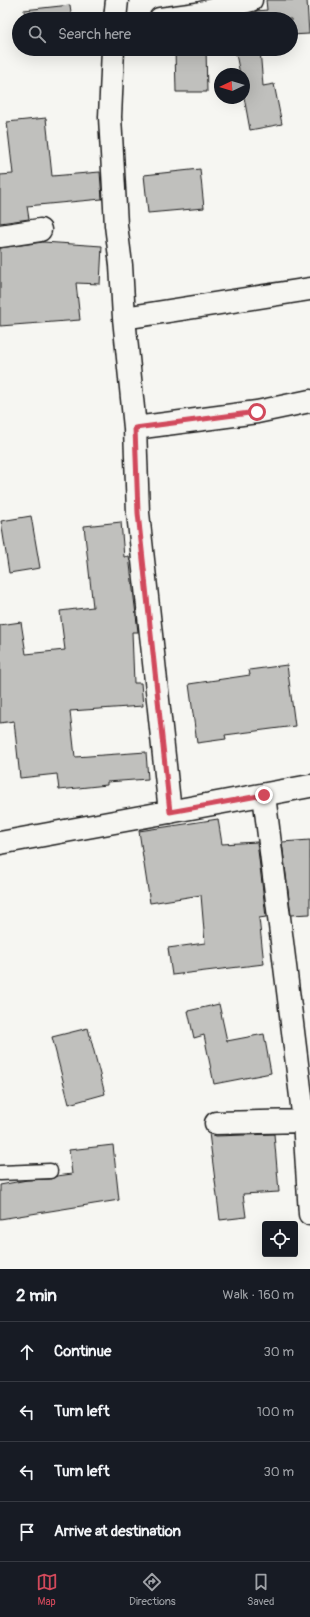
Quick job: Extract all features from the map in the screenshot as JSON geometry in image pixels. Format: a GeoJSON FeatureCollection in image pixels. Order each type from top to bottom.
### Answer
{"type":"FeatureCollection","features":[{"type":"Feature","properties":{"kind":"street"},"geometry":{"type":"LineString","coordinates":[[116,12],[117,0]]}},
{"type":"Feature","properties":{"kind":"street"},"geometry":{"type":"LineString","coordinates":[[205,12],[251,0]]}},
{"type":"Feature","properties":{"kind":"street"},"geometry":{"type":"LineString","coordinates":[[113,56],[110,117],[111,158],[116,225],[121,265],[124,318],[135,428],[138,513],[170,812]]}},
{"type":"Feature","properties":{"kind":"street"},"geometry":{"type":"LineString","coordinates":[[0,236],[40,230]]}},
{"type":"Feature","properties":{"kind":"street"},"geometry":{"type":"LineString","coordinates":[[124,318],[310,289]]}},
{"type":"Feature","properties":{"kind":"street"},"geometry":{"type":"LineString","coordinates":[[135,428],[257,412],[310,400]]}},
{"type":"Feature","properties":{"kind":"street"},"geometry":{"type":"LineString","coordinates":[[0,843],[310,786]]}},
{"type":"Feature","properties":{"kind":"street"},"geometry":{"type":"LineString","coordinates":[[264,795],[304,1121],[310,1214]]}},
{"type":"Feature","properties":{"kind":"street"},"geometry":{"type":"LineString","coordinates":[[216,1123],[304,1121]]}},
{"type":"Feature","properties":{"kind":"lane"},"geometry":{"type":"LineString","coordinates":[[0,1173],[50,1171]]}},
{"type":"Feature","properties":{"kind":"building"},"geometry":{"type":"Polygon","coordinates":[[[266,0],[307,0],[309,34],[298,35],[298,12],[254,12],[267,10],[266,0]]]}},
{"type":"Feature","properties":{"kind":"building"},"geometry":{"type":"Polygon","coordinates":[[[70,5],[71,12],[24,12],[24,10],[70,5]]]}},
{"type":"Feature","properties":{"kind":"building"},"geometry":{"type":"Polygon","coordinates":[[[175,56],[206,56],[207,92],[176,92],[175,56]]]}},
{"type":"Feature","properties":{"kind":"building"},"geometry":{"type":"Polygon","coordinates":[[[236,56],[261,56],[263,86],[274,84],[282,124],[250,130],[245,104],[250,104],[250,68],[239,68],[236,56]]]}},
{"type":"Feature","properties":{"kind":"building"},"geometry":{"type":"Polygon","coordinates":[[[46,118],[52,176],[100,172],[102,199],[27,206],[29,219],[0,223],[0,175],[13,174],[7,122],[46,118]]]}},
{"type":"Feature","properties":{"kind":"building"},"geometry":{"type":"Polygon","coordinates":[[[200,169],[204,208],[148,213],[144,175],[200,169]]]}},
{"type":"Feature","properties":{"kind":"building"},"geometry":{"type":"Polygon","coordinates":[[[43,242],[102,246],[100,284],[76,283],[80,320],[0,326],[0,248],[43,242]]]}},
{"type":"Feature","properties":{"kind":"building"},"geometry":{"type":"Polygon","coordinates":[[[31,516],[40,568],[9,573],[1,521],[31,516]]]}},
{"type":"Feature","properties":{"kind":"building"},"geometry":{"type":"Polygon","coordinates":[[[121,522],[124,557],[129,556],[138,632],[132,632],[134,683],[141,683],[143,706],[70,711],[75,757],[146,752],[148,779],[107,782],[107,785],[59,790],[57,774],[20,778],[14,721],[0,723],[0,625],[21,622],[26,654],[65,650],[60,611],[93,607],[84,526],[121,522]]]}},
{"type":"Feature","properties":{"kind":"building"},"geometry":{"type":"Polygon","coordinates":[[[287,665],[295,726],[225,735],[226,739],[197,743],[189,684],[250,675],[249,670],[287,665]]]}},
{"type":"Feature","properties":{"kind":"building"},"geometry":{"type":"Polygon","coordinates":[[[218,819],[222,844],[257,842],[266,917],[259,918],[264,964],[172,975],[168,948],[205,943],[201,895],[150,903],[139,831],[218,819]]]}},
{"type":"Feature","properties":{"kind":"building"},"geometry":{"type":"Polygon","coordinates":[[[310,840],[310,914],[291,915],[282,842],[310,840]]]}},
{"type":"Feature","properties":{"kind":"building"},"geometry":{"type":"Polygon","coordinates":[[[219,1004],[227,1041],[264,1034],[271,1073],[214,1084],[204,1035],[194,1038],[188,1011],[219,1004]]]}},
{"type":"Feature","properties":{"kind":"building"},"geometry":{"type":"Polygon","coordinates":[[[88,1028],[105,1094],[69,1104],[52,1037],[88,1028]]]}},
{"type":"Feature","properties":{"kind":"building"},"geometry":{"type":"Polygon","coordinates":[[[209,1133],[216,1136],[274,1134],[279,1192],[243,1194],[246,1217],[220,1220],[209,1133]]]}},
{"type":"Feature","properties":{"kind":"building"},"geometry":{"type":"Polygon","coordinates":[[[113,1145],[119,1200],[0,1219],[0,1185],[27,1180],[50,1179],[57,1176],[72,1174],[69,1150],[113,1145]]]}},
{"type":"Feature","properties":{"kind":"route"},"geometry":{"type":"LineString","coordinates":[[257,412],[135,428],[138,513],[155,659],[170,812],[264,795]]}}]}
